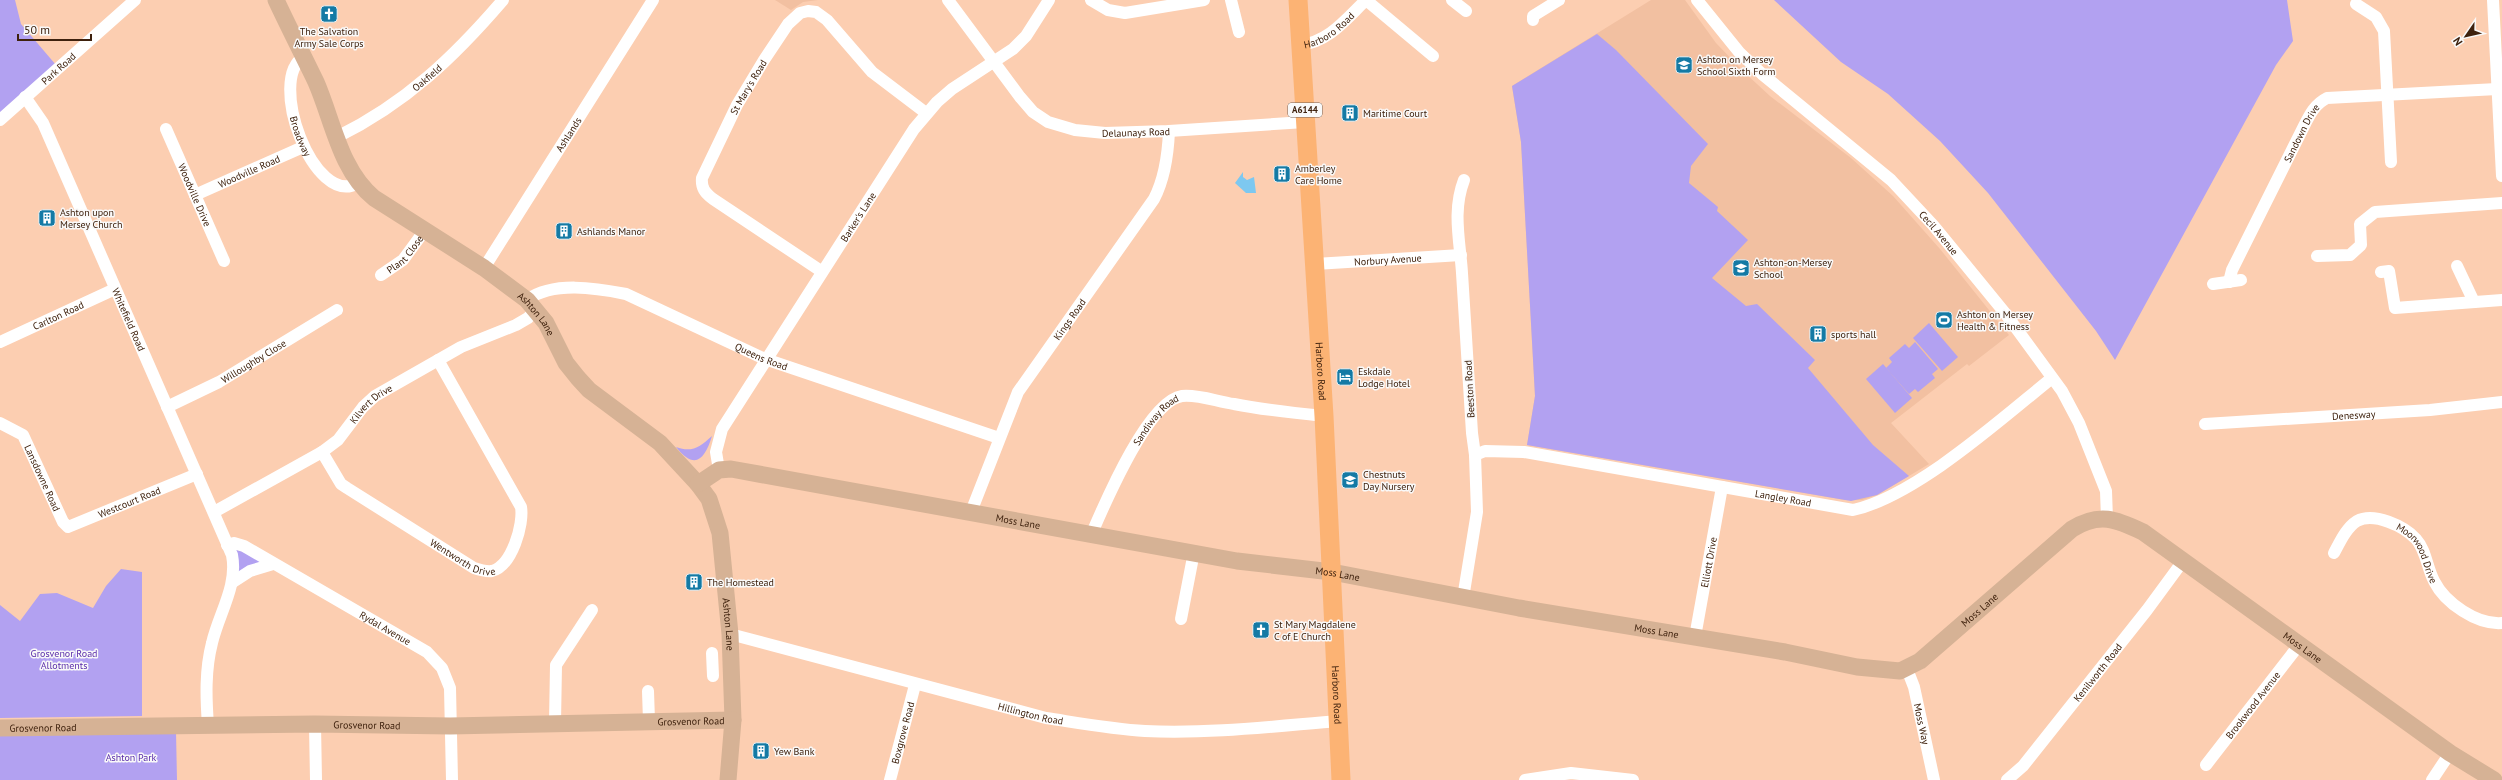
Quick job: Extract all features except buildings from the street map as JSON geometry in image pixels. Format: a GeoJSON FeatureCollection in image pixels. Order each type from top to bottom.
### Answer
{"type":"FeatureCollection","features":[{"type":"Feature","properties":{"kind":"main road","name":"A6144"},"geometry":{"type":"LineString","coordinates":[[1298,0],[1300,45]]}},
{"type":"Feature","properties":{"kind":"main road","name":"Harboro Road"},"geometry":{"type":"LineString","coordinates":[[1300,45],[1324,416],[1340,721],[1341,780]]}},
{"type":"Feature","properties":{"kind":"street","name":"Park Road"},"geometry":{"type":"LineString","coordinates":[[0,120],[135,0]]}},
{"type":"Feature","properties":{"kind":"street","name":"Ashton Lane"},"geometry":{"type":"LineString","coordinates":[[276,0],[304,57],[338,137],[348,165],[358,183],[374,198],[484,268],[531,304],[546,323],[566,363],[589,390],[660,443],[698,484],[709,499],[720,533],[730,634],[733,720],[728,780]]}},
{"type":"Feature","properties":{"kind":"street","name":"Oakfield"},"geometry":{"type":"LineString","coordinates":[[338,137],[383,111],[431,76],[463,46],[503,0]]}},
{"type":"Feature","properties":{"kind":"street","name":"Ashlands"},"geometry":{"type":"LineString","coordinates":[[484,268],[653,0]]}},
{"type":"Feature","properties":{"kind":"street","name":"Delaunays Road"},"geometry":{"type":"LineString","coordinates":[[948,0],[996,62],[1020,97],[1033,112],[1048,122],[1075,130],[1105,133],[1169,131],[1305,122]]}},
{"type":"Feature","properties":{"kind":"street","name":"Barker's Lane"},"geometry":{"type":"LineString","coordinates":[[719,470],[716,459],[722,429],[821,272],[926,113],[952,89],[996,62],[1026,36],[1049,0]]}},
{"type":"Feature","properties":{"kind":"street"},"geometry":{"type":"LineString","coordinates":[[1091,0],[1108,10],[1125,13],[1204,0]]}},
{"type":"Feature","properties":{"kind":"street"},"geometry":{"type":"LineString","coordinates":[[1231,0],[1239,32]]}},
{"type":"Feature","properties":{"kind":"street"},"geometry":{"type":"LineString","coordinates":[[1366,0],[1433,56]]}},
{"type":"Feature","properties":{"kind":"street","name":"Harboro Road"},"geometry":{"type":"LineString","coordinates":[[1300,45],[1314,44],[1324,39],[1366,0]]}},
{"type":"Feature","properties":{"kind":"street"},"geometry":{"type":"LineString","coordinates":[[1452,0],[1466,11]]}},
{"type":"Feature","properties":{"kind":"street"},"geometry":{"type":"LineString","coordinates":[[1532,14],[1559,0]]}},
{"type":"Feature","properties":{"kind":"street","name":"Cecil Avenue"},"geometry":{"type":"LineString","coordinates":[[1697,0],[1739,52],[1762,74],[1891,180],[1933,225],[1991,295],[2062,391],[2079,423],[2106,491],[2107,519]]}},
{"type":"Feature","properties":{"kind":"street"},"geometry":{"type":"LineString","coordinates":[[2493,0],[2502,176]]}},
{"type":"Feature","properties":{"kind":"street"},"geometry":{"type":"LineString","coordinates":[[2356,4],[2376,17],[2384,31],[2391,162]]}},
{"type":"Feature","properties":{"kind":"street","name":"St Mary's Road"},"geometry":{"type":"LineString","coordinates":[[821,272],[705,193],[701,185],[704,173],[737,105],[784,30],[800,14],[816,12],[827,20],[872,72],[926,113]]}},
{"type":"Feature","properties":{"kind":"street","name":"Broadway"},"geometry":{"type":"LineString","coordinates":[[304,57],[299,59],[292,75],[290,102],[303,147],[320,170],[338,186],[348,188],[358,183]]}},
{"type":"Feature","properties":{"kind":"street","name":"Sandown Drive"},"geometry":{"type":"LineString","coordinates":[[2213,284],[2235,281],[2232,270],[2314,108],[2327,98],[2497,89]]}},
{"type":"Feature","properties":{"kind":"street","name":"Whitefield Road"},"geometry":{"type":"LineString","coordinates":[[25,97],[43,123],[228,544]]}},
{"type":"Feature","properties":{"kind":"street","name":"Woodville Drive"},"geometry":{"type":"LineString","coordinates":[[166,129],[224,261]]}},
{"type":"Feature","properties":{"kind":"street","name":"Kings Road"},"geometry":{"type":"LineString","coordinates":[[971,512],[1018,392],[1154,199],[1161,186],[1166,166],[1169,131]]}},
{"type":"Feature","properties":{"kind":"street","name":"Woodville Road"},"geometry":{"type":"LineString","coordinates":[[195,195],[303,147]]}},
{"type":"Feature","properties":{"kind":"street","name":"Beeston Road"},"geometry":{"type":"LineString","coordinates":[[1463,598],[1477,512],[1475,455],[1472,432],[1457,205],[1464,180]]}},
{"type":"Feature","properties":{"kind":"street"},"geometry":{"type":"LineString","coordinates":[[2317,256],[2350,255],[2361,245],[2360,224],[2375,212],[2502,202]]}},
{"type":"Feature","properties":{"kind":"street","name":"Plant Close"},"geometry":{"type":"LineString","coordinates":[[381,275],[403,260],[425,230]]}},
{"type":"Feature","properties":{"kind":"street","name":"Norbury Avenue"},"geometry":{"type":"LineString","coordinates":[[1315,264],[1461,255]]}},
{"type":"Feature","properties":{"kind":"street"},"geometry":{"type":"LineString","coordinates":[[2457,266],[2474,302]]}},
{"type":"Feature","properties":{"kind":"street"},"geometry":{"type":"LineString","coordinates":[[2381,272],[2389,271],[2395,308],[2502,300]]}},
{"type":"Feature","properties":{"kind":"street","name":"Carlton Road"},"geometry":{"type":"LineString","coordinates":[[0,342],[115,289]]}},
{"type":"Feature","properties":{"kind":"street","name":"Queens Road"},"geometry":{"type":"LineString","coordinates":[[531,304],[537,292],[547,290],[601,289],[626,294],[765,359],[999,438]]}},
{"type":"Feature","properties":{"kind":"street","name":"Kilvert Drive"},"geometry":{"type":"LineString","coordinates":[[214,512],[322,452],[338,440],[363,407],[375,396],[479,338],[516,325],[528,318],[531,304]]}},
{"type":"Feature","properties":{"kind":"street","name":"Willoughby Close"},"geometry":{"type":"LineString","coordinates":[[167,407],[219,382],[337,310]]}},
{"type":"Feature","properties":{"kind":"street","name":"Wentworth Drive"},"geometry":{"type":"LineString","coordinates":[[322,452],[339,480],[347,488],[474,568],[488,571],[499,568],[509,558],[519,530],[522,521],[521,506],[438,360]]}},
{"type":"Feature","properties":{"kind":"street","name":"Langley Road"},"geometry":{"type":"LineString","coordinates":[[1475,455],[1485,451],[1524,452],[1853,510],[1867,507],[1897,492],[1942,463],[2052,378]]}},
{"type":"Feature","properties":{"kind":"street","name":"Sandiway Road"},"geometry":{"type":"LineString","coordinates":[[1092,533],[1119,471],[1129,454],[1162,409],[1172,400],[1189,397],[1263,410],[1324,416]]}},
{"type":"Feature","properties":{"kind":"street","name":"Denesway"},"geometry":{"type":"LineString","coordinates":[[2205,424],[2430,410],[2502,402]]}},
{"type":"Feature","properties":{"kind":"street","name":"Lansdowne Road"},"geometry":{"type":"LineString","coordinates":[[0,423],[23,436],[63,522]]}},
{"type":"Feature","properties":{"kind":"street"},"geometry":{"type":"LineString","coordinates":[[698,484],[719,470]]}},
{"type":"Feature","properties":{"kind":"street","name":"Moss Lane"},"geometry":{"type":"LineString","coordinates":[[719,470],[749,472],[1092,533],[1237,561],[1332,572],[1463,598],[1785,652],[1857,667],[1893,671],[1907,669],[1920,661],[2072,529],[2090,519],[2107,519],[2125,523],[2143,532],[2450,753],[2494,780]]}},
{"type":"Feature","properties":{"kind":"street","name":"Westcourt Road"},"geometry":{"type":"LineString","coordinates":[[63,522],[65,526],[71,526],[197,474]]}},
{"type":"Feature","properties":{"kind":"street","name":"Elliott Drive"},"geometry":{"type":"LineString","coordinates":[[1695,637],[1722,487]]}},
{"type":"Feature","properties":{"kind":"street","name":"Moorwood Drive"},"geometry":{"type":"LineString","coordinates":[[2334,553],[2346,531],[2358,521],[2367,518],[2387,522],[2408,532],[2417,540],[2434,581],[2448,598],[2468,614],[2480,619],[2502,623]]}},
{"type":"Feature","properties":{"kind":"street","name":"Rydal Avenue"},"geometry":{"type":"LineString","coordinates":[[228,544],[234,543],[244,546],[408,641],[435,659],[447,677],[450,688],[452,780]]}},
{"type":"Feature","properties":{"kind":"street"},"geometry":{"type":"LineString","coordinates":[[208,725],[206,690],[211,644],[233,582],[234,564],[228,544]]}},
{"type":"Feature","properties":{"kind":"street"},"geometry":{"type":"LineString","coordinates":[[1181,619],[1194,552]]}},
{"type":"Feature","properties":{"kind":"street","name":"Kenilworth Road"},"geometry":{"type":"LineString","coordinates":[[2007,780],[2023,766],[2147,610],[2183,561]]}},
{"type":"Feature","properties":{"kind":"street"},"geometry":{"type":"LineString","coordinates":[[233,582],[250,571],[273,564]]}},
{"type":"Feature","properties":{"kind":"street"},"geometry":{"type":"LineString","coordinates":[[555,723],[556,665],[592,610]]}},
{"type":"Feature","properties":{"kind":"street","name":"Hillington Road"},"geometry":{"type":"LineString","coordinates":[[730,634],[915,685],[1046,718],[1138,730],[1197,731],[1340,721]]}},
{"type":"Feature","properties":{"kind":"street","name":"Brookwood Avenue"},"geometry":{"type":"LineString","coordinates":[[2206,764],[2299,644]]}},
{"type":"Feature","properties":{"kind":"street","name":"Ashton Lane"},"geometry":{"type":"LineString","coordinates":[[712,653],[712,671],[731,664]]}},
{"type":"Feature","properties":{"kind":"street","name":"Moss Way"},"geometry":{"type":"LineString","coordinates":[[1907,669],[1914,687],[1934,780]]}},
{"type":"Feature","properties":{"kind":"street","name":"Boxgrove Road"},"geometry":{"type":"LineString","coordinates":[[890,780],[915,685]]}},
{"type":"Feature","properties":{"kind":"street"},"geometry":{"type":"LineString","coordinates":[[648,691],[649,721]]}},
{"type":"Feature","properties":{"kind":"street","name":"Grosvenor Road"},"geometry":{"type":"LineString","coordinates":[[0,728],[315,724],[450,726],[733,720]]}},
{"type":"Feature","properties":{"kind":"street"},"geometry":{"type":"LineString","coordinates":[[315,724],[316,780]]}},
{"type":"Feature","properties":{"kind":"street"},"geometry":{"type":"LineString","coordinates":[[2432,780],[2450,753]]}},
{"type":"Feature","properties":{"kind":"street"},"geometry":{"type":"LineString","coordinates":[[1525,780],[1571,773],[1633,780]]}},
{"type":"Feature","properties":{"kind":"shaded area"},"geometry":{"type":"Polygon","coordinates":[[[775,0],[818,0],[803,2],[791,10],[775,0]]]}},
{"type":"Feature","properties":{"kind":"shaded area","name":"Ashton-on-Mersey School"},"geometry":{"type":"Polygon","coordinates":[[[1651,0],[1685,0],[1716,43],[1744,72],[1770,96],[1851,158],[1893,196],[1940,249],[2009,335],[1969,366],[1967,364],[1891,423],[1929,464],[1877,495],[1862,500],[1845,500],[1527,445],[1535,396],[1521,142],[1512,86],[1651,0]]]}},
{"type":"Feature","properties":{"kind":"green space"},"geometry":{"type":"Polygon","coordinates":[[[0,0],[15,0],[21,24],[56,65],[0,113],[0,0]]]}},
{"type":"Feature","properties":{"kind":"green space"},"geometry":{"type":"Polygon","coordinates":[[[1774,0],[2287,0],[2293,41],[2276,65],[2115,360],[2096,331],[1988,193],[1940,141],[1888,94],[1841,62],[1774,0]]]}},
{"type":"Feature","properties":{"kind":"green space"},"geometry":{"type":"Polygon","coordinates":[[[1597,34],[1616,50],[1708,144],[1691,166],[1689,183],[1718,207],[1717,211],[1748,240],[1712,278],[1746,306],[1757,304],[1815,360],[1808,368],[1873,445],[1909,476],[1877,495],[1851,501],[1527,445],[1535,396],[1521,142],[1512,86],[1597,34]]]}},
{"type":"Feature","properties":{"kind":"green space"},"geometry":{"type":"Polygon","coordinates":[[[1929,323],[1958,357],[1942,371],[1913,338],[1929,323]]]}},
{"type":"Feature","properties":{"kind":"green space"},"geometry":{"type":"Polygon","coordinates":[[[1915,342],[1938,369],[1932,374],[1935,378],[1918,392],[1915,389],[1909,394],[1886,368],[1892,362],[1889,358],[1905,344],[1909,348],[1915,342]]]}},
{"type":"Feature","properties":{"kind":"green space"},"geometry":{"type":"Polygon","coordinates":[[[1883,364],[1912,398],[1895,413],[1866,379],[1883,364]]]}},
{"type":"Feature","properties":{"kind":"green space"},"geometry":{"type":"Polygon","coordinates":[[[712,436],[703,456],[698,459],[689,459],[676,447],[682,449],[696,448],[712,436]]]}},
{"type":"Feature","properties":{"kind":"green space"},"geometry":{"type":"Polygon","coordinates":[[[233,549],[261,556],[258,567],[234,574],[233,549]]]}},
{"type":"Feature","properties":{"kind":"green space","name":"Grosvenor Road Allotments"},"geometry":{"type":"Polygon","coordinates":[[[121,569],[142,572],[142,716],[0,718],[0,605],[20,621],[40,594],[57,593],[93,608],[106,586],[121,569]]]}},
{"type":"Feature","properties":{"kind":"green space","name":"Ashton Park"},"geometry":{"type":"Polygon","coordinates":[[[176,732],[177,780],[0,780],[0,735],[176,732]]]}},
{"type":"Feature","properties":{"kind":"water"},"geometry":{"type":"Polygon","coordinates":[[[1243,172],[1243,177],[1247,180],[1254,177],[1256,193],[1246,193],[1235,183],[1243,172]]]}},
{"type":"Feature","properties":{"kind":"place","name":"The Salvation Army Sale Corps"},"geometry":{"type":"Point","coordinates":[329,14]}},
{"type":"Feature","properties":{"kind":"place","name":"Ashton on Mersey School Sixth Form"},"geometry":{"type":"Point","coordinates":[1684,65]}},
{"type":"Feature","properties":{"kind":"place","name":"Maritime Court"},"geometry":{"type":"Point","coordinates":[1350,113]}},
{"type":"Feature","properties":{"kind":"place","name":"Amberley Care Home"},"geometry":{"type":"Point","coordinates":[1282,174]}},
{"type":"Feature","properties":{"kind":"place","name":"Ashton upon Mersey Church"},"geometry":{"type":"Point","coordinates":[47,218]}},
{"type":"Feature","properties":{"kind":"place","name":"Ashlands Manor"},"geometry":{"type":"Point","coordinates":[564,231]}},
{"type":"Feature","properties":{"kind":"place","name":"Ashton-on-Mersey School"},"geometry":{"type":"Point","coordinates":[1741,268]}},
{"type":"Feature","properties":{"kind":"place","name":"Ashton on Mersey Health & Fitness"},"geometry":{"type":"Point","coordinates":[1944,320]}},
{"type":"Feature","properties":{"kind":"place","name":"sports hall"},"geometry":{"type":"Point","coordinates":[1818,334]}},
{"type":"Feature","properties":{"kind":"place","name":"Eskdale Lodge Hotel"},"geometry":{"type":"Point","coordinates":[1345,377]}},
{"type":"Feature","properties":{"kind":"place","name":"Chestnuts Day Nursery"},"geometry":{"type":"Point","coordinates":[1350,480]}},
{"type":"Feature","properties":{"kind":"place","name":"The Homestead"},"geometry":{"type":"Point","coordinates":[694,582]}},
{"type":"Feature","properties":{"kind":"place","name":"St Mary Magdalene C of E Church"},"geometry":{"type":"Point","coordinates":[1261,630]}},
{"type":"Feature","properties":{"kind":"place","name":"Yew Bank"},"geometry":{"type":"Point","coordinates":[761,751]}}]}
